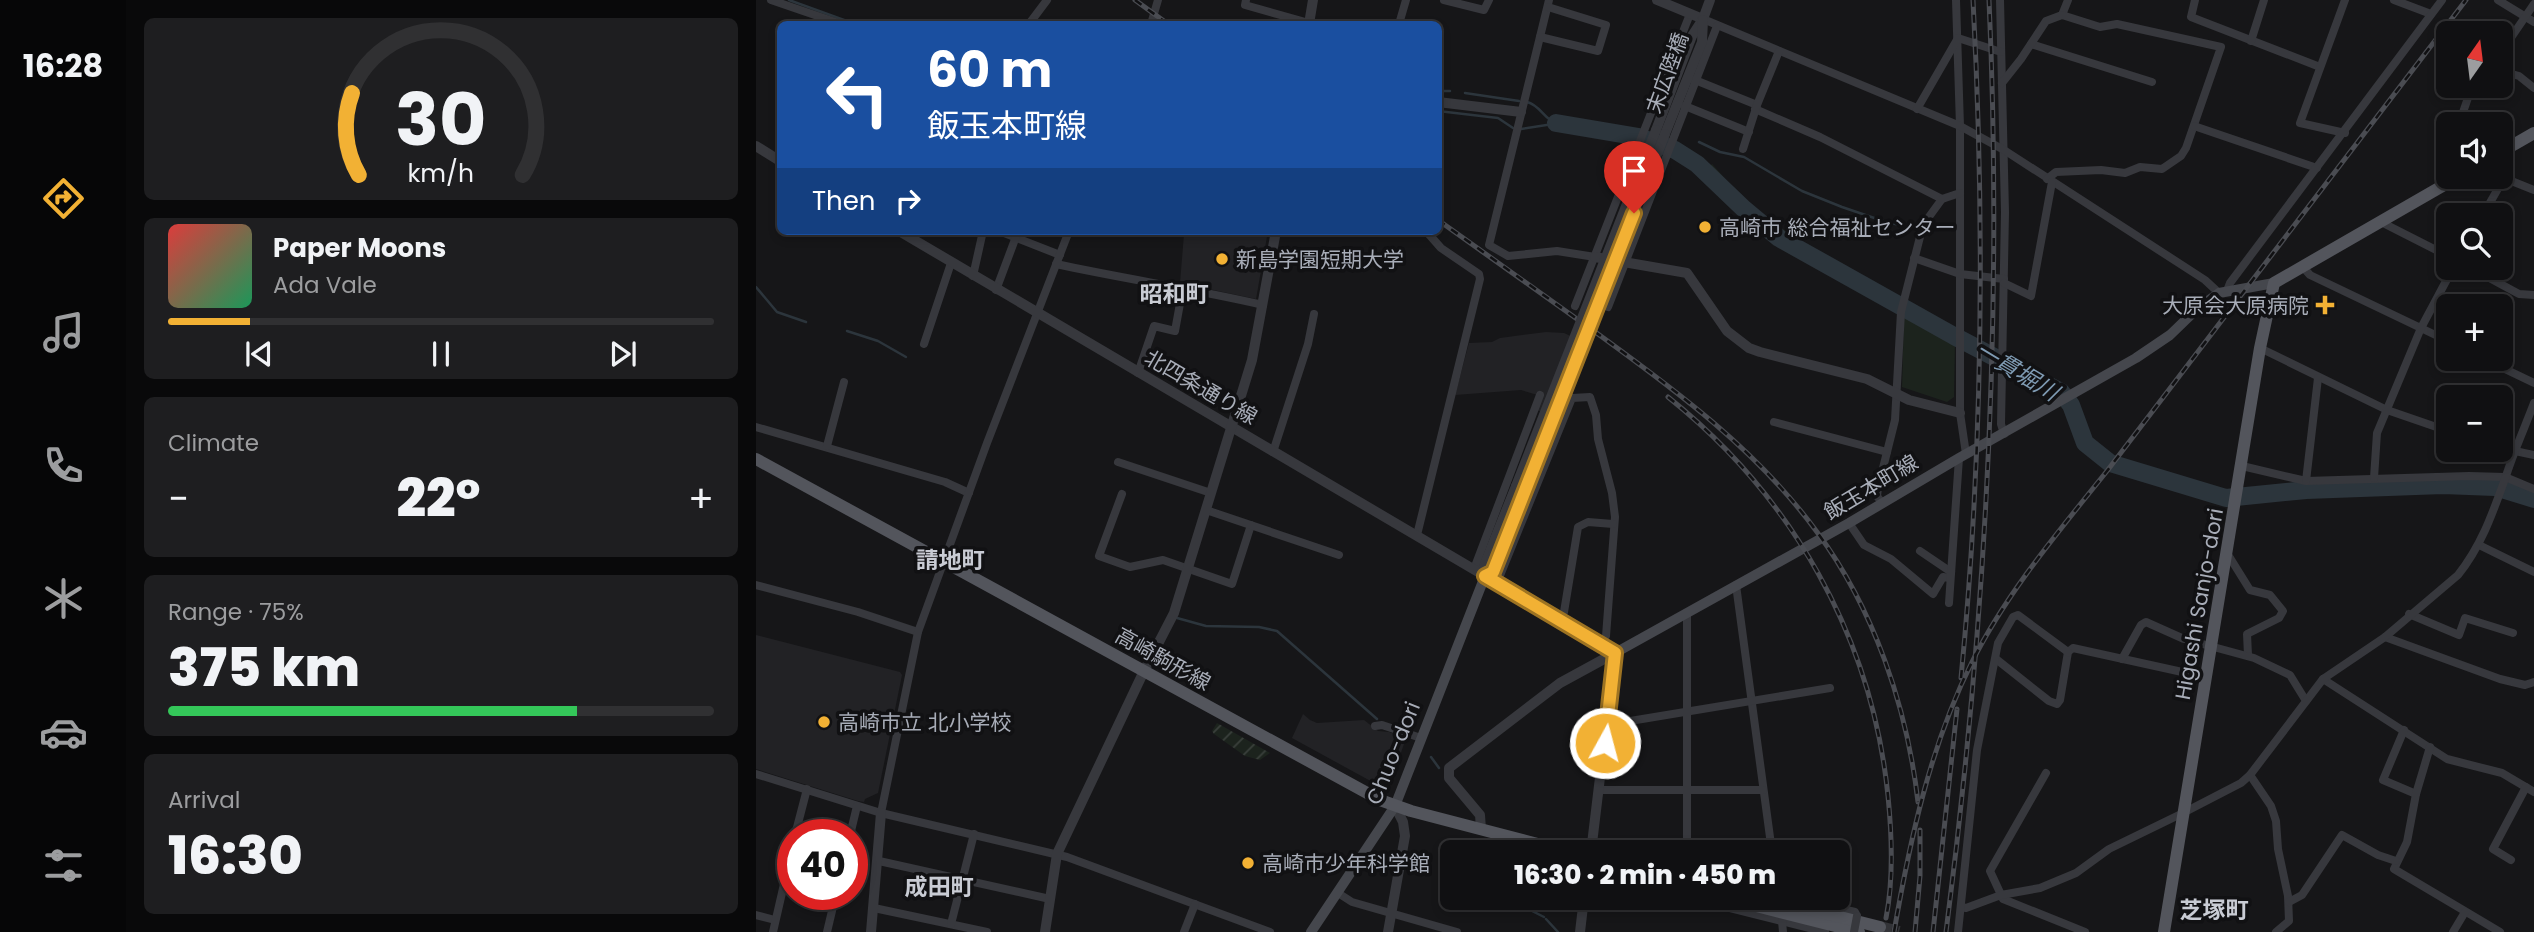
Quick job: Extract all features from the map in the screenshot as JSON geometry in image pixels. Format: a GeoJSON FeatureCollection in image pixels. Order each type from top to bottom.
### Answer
{"type":"FeatureCollection","features":[{"type":"Feature","properties":{"kind":"main road"},"geometry":{"type":"LineString","coordinates":[[2513,145],[2534,133]]}},
{"type":"Feature","properties":{"kind":"main road"},"geometry":{"type":"LineString","coordinates":[[2223,292],[2274,283],[2436,189]]}},
{"type":"Feature","properties":{"kind":"main road","name":"Higashi Sanjo-dori"},"geometry":{"type":"LineString","coordinates":[[2164,932],[2260,348],[2274,283]]}},
{"type":"Feature","properties":{"kind":"main road","name":"飯玉本町線"},"geometry":{"type":"LineString","coordinates":[[1615,653],[1849,523],[2161,342],[2223,292]]}},
{"type":"Feature","properties":{"kind":"main road","name":"高崎駒形線"},"geometry":{"type":"LineString","coordinates":[[756,459],[1395,806],[1523,840]]}},
{"type":"Feature","properties":{"kind":"main road"},"geometry":{"type":"LineString","coordinates":[[1485,576],[1615,653]]}},
{"type":"Feature","properties":{"kind":"main road","name":"Chuo-dori"},"geometry":{"type":"LineString","coordinates":[[1311,932],[1395,806],[1485,576]]}},
{"type":"Feature","properties":{"kind":"main road"},"geometry":{"type":"LineString","coordinates":[[1772,910],[1859,932]]}},
{"type":"Feature","properties":{"kind":"main road"},"geometry":{"type":"LineString","coordinates":[[1812,910],[1880,927]]}},
{"type":"Feature","properties":{"kind":"street"},"geometry":{"type":"LineString","coordinates":[[771,0],[832,21]]}},
{"type":"Feature","properties":{"kind":"street"},"geometry":{"type":"LineString","coordinates":[[1032,21],[1047,0]]}},
{"type":"Feature","properties":{"kind":"street"},"geometry":{"type":"LineString","coordinates":[[1152,21],[1158,0]]}},
{"type":"Feature","properties":{"kind":"street"},"geometry":{"type":"LineString","coordinates":[[1246,0],[1245,5],[1299,21]]}},
{"type":"Feature","properties":{"kind":"street"},"geometry":{"type":"LineString","coordinates":[[1310,21],[1313,0]]}},
{"type":"Feature","properties":{"kind":"street"},"geometry":{"type":"LineString","coordinates":[[1400,21],[1406,0]]}},
{"type":"Feature","properties":{"kind":"street"},"geometry":{"type":"LineString","coordinates":[[1444,0],[1484,10],[1489,0]]}},
{"type":"Feature","properties":{"kind":"street"},"geometry":{"type":"LineString","coordinates":[[1657,0],[1960,126],[2004,150],[2223,292],[2442,0]]}},
{"type":"Feature","properties":{"kind":"street","name":"末広陸橋"},"geometry":{"type":"LineString","coordinates":[[1485,576],[1484,566],[1521,485],[1665,139],[1692,36],[1703,19],[1710,0]]}},
{"type":"Feature","properties":{"kind":"street"},"geometry":{"type":"LineString","coordinates":[[1949,603],[1962,456],[1959,413],[1960,126],[1956,0]]}},
{"type":"Feature","properties":{"kind":"street"},"geometry":{"type":"LineString","coordinates":[[2062,15],[2068,0]]}},
{"type":"Feature","properties":{"kind":"street"},"geometry":{"type":"LineString","coordinates":[[2195,0],[2191,17],[2320,67]]}},
{"type":"Feature","properties":{"kind":"street"},"geometry":{"type":"LineString","coordinates":[[2251,41],[2264,0]]}},
{"type":"Feature","properties":{"kind":"street"},"geometry":{"type":"LineString","coordinates":[[2344,133],[2300,123],[2345,0]]}},
{"type":"Feature","properties":{"kind":"street"},"geometry":{"type":"LineString","coordinates":[[2393,0],[2431,14]]}},
{"type":"Feature","properties":{"kind":"street"},"geometry":{"type":"LineString","coordinates":[[2498,0],[2534,22]]}},
{"type":"Feature","properties":{"kind":"street"},"geometry":{"type":"LineString","coordinates":[[1997,1],[2004,150],[2001,424],[2004,434]]}},
{"type":"Feature","properties":{"kind":"street"},"geometry":{"type":"LineString","coordinates":[[1539,37],[1598,51],[1606,25],[1548,4],[1539,37],[1489,245],[1508,256],[1557,251],[1687,273],[1727,331],[1749,348],[1867,379],[1898,395],[1959,413]]}},
{"type":"Feature","properties":{"kind":"street"},"geometry":{"type":"LineString","coordinates":[[2513,35],[2534,4]]}},
{"type":"Feature","properties":{"kind":"street"},"geometry":{"type":"LineString","coordinates":[[1575,306],[1690,14]]}},
{"type":"Feature","properties":{"kind":"street"},"geometry":{"type":"LineString","coordinates":[[2002,83],[2046,21],[2062,15],[2099,27],[2117,24],[2221,47]]}},
{"type":"Feature","properties":{"kind":"street"},"geometry":{"type":"LineString","coordinates":[[1608,307],[1626,261],[1665,139],[1685,106],[1717,26]]}},
{"type":"Feature","properties":{"kind":"street"},"geometry":{"type":"LineString","coordinates":[[1914,258],[1960,274],[2004,281],[2031,296],[2049,180],[2056,172],[2101,170],[2125,173],[2140,167],[2162,169],[2181,156],[2227,31]]}},
{"type":"Feature","properties":{"kind":"street"},"geometry":{"type":"LineString","coordinates":[[1958,38],[2001,52]]}},
{"type":"Feature","properties":{"kind":"street"},"geometry":{"type":"LineString","coordinates":[[1917,109],[1958,38]]}},
{"type":"Feature","properties":{"kind":"street"},"geometry":{"type":"LineString","coordinates":[[2031,44],[2152,82]]}},
{"type":"Feature","properties":{"kind":"street"},"geometry":{"type":"LineString","coordinates":[[1743,149],[1756,107],[1779,51]]}},
{"type":"Feature","properties":{"kind":"street"},"geometry":{"type":"LineString","coordinates":[[2513,74],[2534,88]]}},
{"type":"Feature","properties":{"kind":"street"},"geometry":{"type":"LineString","coordinates":[[1695,80],[1820,137],[1942,199]]}},
{"type":"Feature","properties":{"kind":"street"},"geometry":{"type":"LineString","coordinates":[[1442,103],[1521,113]]}},
{"type":"Feature","properties":{"kind":"street"},"geometry":{"type":"LineString","coordinates":[[1685,106],[1749,132]]}},
{"type":"Feature","properties":{"kind":"street"},"geometry":{"type":"LineString","coordinates":[[2194,126],[2317,168]]}},
{"type":"Feature","properties":{"kind":"street"},"geometry":{"type":"LineString","coordinates":[[756,146],[777,159]]}},
{"type":"Feature","properties":{"kind":"street"},"geometry":{"type":"LineString","coordinates":[[2490,203],[2504,178],[2534,190]]}},
{"type":"Feature","properties":{"kind":"street"},"geometry":{"type":"LineString","coordinates":[[1882,503],[1877,496],[1878,488],[1895,420],[1898,395],[1900,312],[1923,225],[1942,199],[1960,194]]}},
{"type":"Feature","properties":{"kind":"street"},"geometry":{"type":"LineString","coordinates":[[2379,221],[2436,250]]}},
{"type":"Feature","properties":{"kind":"street","name":"北四条通り線"},"geometry":{"type":"LineString","coordinates":[[906,235],[1485,576]]}},
{"type":"Feature","properties":{"kind":"street"},"geometry":{"type":"LineString","coordinates":[[973,276],[982,235]]}},
{"type":"Feature","properties":{"kind":"street"},"geometry":{"type":"LineString","coordinates":[[996,290],[1016,235]]}},
{"type":"Feature","properties":{"kind":"street"},"geometry":{"type":"LineString","coordinates":[[1020,235],[1058,259],[1110,276],[1184,287],[1263,305]]}},
{"type":"Feature","properties":{"kind":"street"},"geometry":{"type":"LineString","coordinates":[[871,932],[881,813],[918,632],[1067,235]]}},
{"type":"Feature","properties":{"kind":"street"},"geometry":{"type":"LineString","coordinates":[[1045,932],[1057,854],[1174,614],[1252,360],[1275,235]]}},
{"type":"Feature","properties":{"kind":"street"},"geometry":{"type":"LineString","coordinates":[[1417,536],[1480,279],[1479,274],[1441,247],[1430,235]]}},
{"type":"Feature","properties":{"kind":"street"},"geometry":{"type":"LineString","coordinates":[[924,344],[951,263]]}},
{"type":"Feature","properties":{"kind":"street"},"geometry":{"type":"LineString","coordinates":[[2302,266],[2310,275],[2436,335]]}},
{"type":"Feature","properties":{"kind":"street"},"geometry":{"type":"LineString","coordinates":[[2374,478],[2377,433],[2421,328],[2447,280]]}},
{"type":"Feature","properties":{"kind":"street"},"geometry":{"type":"LineString","coordinates":[[2493,280],[2519,294],[2534,295]]}},
{"type":"Feature","properties":{"kind":"street"},"geometry":{"type":"LineString","coordinates":[[1138,373],[1154,326],[1175,331],[1184,287]]}},
{"type":"Feature","properties":{"kind":"street"},"geometry":{"type":"LineString","coordinates":[[1273,452],[1308,344],[1314,314]]}},
{"type":"Feature","properties":{"kind":"street"},"geometry":{"type":"LineString","coordinates":[[2260,348],[2387,410],[2436,427]]}},
{"type":"Feature","properties":{"kind":"street"},"geometry":{"type":"LineString","coordinates":[[2509,371],[2534,383]]}},
{"type":"Feature","properties":{"kind":"street"},"geometry":{"type":"LineString","coordinates":[[2306,481],[2318,378]]}},
{"type":"Feature","properties":{"kind":"street"},"geometry":{"type":"LineString","coordinates":[[827,446],[844,382]]}},
{"type":"Feature","properties":{"kind":"street"},"geometry":{"type":"LineString","coordinates":[[1497,583],[1540,396]]}},
{"type":"Feature","properties":{"kind":"street"},"geometry":{"type":"LineString","coordinates":[[1474,569],[1572,398],[1590,397],[1612,493],[1614,524],[1606,636],[1601,644]]}},
{"type":"Feature","properties":{"kind":"street"},"geometry":{"type":"LineString","coordinates":[[1962,907],[1966,908],[2001,895],[2040,888],[2076,873],[2109,849],[2241,783],[2250,775],[2323,679],[2385,637],[2458,575],[2479,545],[2534,403]]}},
{"type":"Feature","properties":{"kind":"street"},"geometry":{"type":"LineString","coordinates":[[1774,422],[1886,452]]}},
{"type":"Feature","properties":{"kind":"street"},"geometry":{"type":"LineString","coordinates":[[756,427],[945,482],[969,493]]}},
{"type":"Feature","properties":{"kind":"street"},"geometry":{"type":"LineString","coordinates":[[2515,451],[2534,455]]}},
{"type":"Feature","properties":{"kind":"street"},"geometry":{"type":"LineString","coordinates":[[1118,462],[1211,494]]}},
{"type":"Feature","properties":{"kind":"street"},"geometry":{"type":"LineString","coordinates":[[2242,466],[2306,481],[2374,478],[2505,479],[2534,489]]}},
{"type":"Feature","properties":{"kind":"street"},"geometry":{"type":"LineString","coordinates":[[1122,494],[1108,520],[1099,556],[1131,563],[1163,560],[1232,584],[1251,525]]}},
{"type":"Feature","properties":{"kind":"street"},"geometry":{"type":"LineString","coordinates":[[1206,510],[1339,555]]}},
{"type":"Feature","properties":{"kind":"street"},"geometry":{"type":"LineString","coordinates":[[1560,620],[1564,612],[1578,527],[1588,522],[1614,524]]}},
{"type":"Feature","properties":{"kind":"street"},"geometry":{"type":"LineString","coordinates":[[1849,523],[1864,545],[1891,559],[1933,594],[1942,577],[1951,575]]}},
{"type":"Feature","properties":{"kind":"street"},"geometry":{"type":"LineString","coordinates":[[2479,545],[2534,572]]}},
{"type":"Feature","properties":{"kind":"street"},"geometry":{"type":"LineString","coordinates":[[1920,551],[1951,575]]}},
{"type":"Feature","properties":{"kind":"street"},"geometry":{"type":"LineString","coordinates":[[2227,553],[2250,590],[2270,595],[2283,611],[2279,618],[2247,634],[2248,656]]}},
{"type":"Feature","properties":{"kind":"street"},"geometry":{"type":"LineString","coordinates":[[756,585],[858,612],[918,632]]}},
{"type":"Feature","properties":{"kind":"street"},"geometry":{"type":"LineString","coordinates":[[1736,585],[1770,840]]}},
{"type":"Feature","properties":{"kind":"street"},"geometry":{"type":"LineString","coordinates":[[1687,614],[1687,840]]}},
{"type":"Feature","properties":{"kind":"street"},"geometry":{"type":"LineString","coordinates":[[2409,614],[2459,635],[2465,618],[2513,634]]}},
{"type":"Feature","properties":{"kind":"street"},"geometry":{"type":"LineString","coordinates":[[1958,932],[1977,750],[1998,643],[2013,617],[2018,615],[2068,652]]}},
{"type":"Feature","properties":{"kind":"street"},"geometry":{"type":"LineString","coordinates":[[2122,659],[2141,625],[2146,622],[2184,639],[2248,656],[2290,675],[2306,701]]}},
{"type":"Feature","properties":{"kind":"street"},"geometry":{"type":"LineString","coordinates":[[2385,637],[2500,679],[2525,685],[2534,682]]}},
{"type":"Feature","properties":{"kind":"street"},"geometry":{"type":"LineString","coordinates":[[1996,659],[2049,701],[2057,704],[2060,700],[2068,652],[2073,648],[2205,677]]}},
{"type":"Feature","properties":{"kind":"street"},"geometry":{"type":"LineString","coordinates":[[1592,840],[1615,653]]}},
{"type":"Feature","properties":{"kind":"street"},"geometry":{"type":"LineString","coordinates":[[1481,829],[1480,815],[1448,775],[1449,768],[1560,683],[1615,653]]}},
{"type":"Feature","properties":{"kind":"street"},"geometry":{"type":"LineString","coordinates":[[2323,679],[2447,759],[2502,774],[2530,789],[2493,849],[2511,860]]}},
{"type":"Feature","properties":{"kind":"street"},"geometry":{"type":"LineString","coordinates":[[1606,725],[1830,688]]}},
{"type":"Feature","properties":{"kind":"street"},"geometry":{"type":"LineString","coordinates":[[1375,726],[1420,738]]}},
{"type":"Feature","properties":{"kind":"street"},"geometry":{"type":"LineString","coordinates":[[2404,730],[2383,780],[2416,794]]}},
{"type":"Feature","properties":{"kind":"street"},"geometry":{"type":"LineString","coordinates":[[2430,747],[2416,794],[2407,842],[2394,869],[2500,932]]}},
{"type":"Feature","properties":{"kind":"street"},"geometry":{"type":"LineString","coordinates":[[2046,773],[1990,872],[2003,899],[2085,932]]}},
{"type":"Feature","properties":{"kind":"street"},"geometry":{"type":"LineString","coordinates":[[756,774],[881,813],[1057,854],[1270,932]]}},
{"type":"Feature","properties":{"kind":"street"},"geometry":{"type":"LineString","coordinates":[[2250,775],[2271,806],[2276,821],[2289,921],[2276,932]]}},
{"type":"Feature","properties":{"kind":"street"},"geometry":{"type":"LineString","coordinates":[[799,819],[807,789]]}},
{"type":"Feature","properties":{"kind":"street"},"geometry":{"type":"LineString","coordinates":[[1598,790],[1763,790]]}},
{"type":"Feature","properties":{"kind":"street"},"geometry":{"type":"LineString","coordinates":[[854,819],[857,806]]}},
{"type":"Feature","properties":{"kind":"street"},"geometry":{"type":"LineString","coordinates":[[1388,932],[1403,854],[1404,827],[1395,806]]}},
{"type":"Feature","properties":{"kind":"street"},"geometry":{"type":"LineString","coordinates":[[951,924],[974,834]]}},
{"type":"Feature","properties":{"kind":"street"},"geometry":{"type":"LineString","coordinates":[[2288,902],[2302,895],[2342,835],[2378,855],[2396,861]]}},
{"type":"Feature","properties":{"kind":"street"},"geometry":{"type":"LineString","coordinates":[[879,861],[1050,899]]}},
{"type":"Feature","properties":{"kind":"street"},"geometry":{"type":"LineString","coordinates":[[1338,893],[1352,902],[1457,932]]}},
{"type":"Feature","properties":{"kind":"street"},"geometry":{"type":"LineString","coordinates":[[1184,932],[1195,904]]}},
{"type":"Feature","properties":{"kind":"street"},"geometry":{"type":"LineString","coordinates":[[874,908],[987,932]]}},
{"type":"Feature","properties":{"kind":"street"},"geometry":{"type":"LineString","coordinates":[[773,932],[777,910]]}},
{"type":"Feature","properties":{"kind":"street"},"geometry":{"type":"LineString","coordinates":[[827,932],[832,910]]}},
{"type":"Feature","properties":{"kind":"street"},"geometry":{"type":"LineString","coordinates":[[1580,932],[1583,910]]}},
{"type":"Feature","properties":{"kind":"street"},"geometry":{"type":"LineString","coordinates":[[1738,910],[1825,932]]}},
{"type":"Feature","properties":{"kind":"street"},"geometry":{"type":"LineString","coordinates":[[1847,910],[1855,912],[1857,916],[1854,932]]}},
{"type":"Feature","properties":{"kind":"street"},"geometry":{"type":"LineString","coordinates":[[2453,932],[2465,912]]}},
{"type":"Feature","properties":{"kind":"street"},"geometry":{"type":"LineString","coordinates":[[756,915],[775,920]]}},
{"type":"Feature","properties":{"kind":"street"},"geometry":{"type":"LineString","coordinates":[[1782,921],[1783,932]]}},
{"type":"Feature","properties":{"kind":"shaded area"},"geometry":{"type":"Polygon","coordinates":[[[1712,164],[1745,201],[1803,244],[1845,265],[1844,272],[1806,250],[1756,213],[1725,184],[1710,167],[1712,164]]]}},
{"type":"Feature","properties":{"kind":"shaded area","name":"新島学園短期大学"},"geometry":{"type":"Polygon","coordinates":[[[1184,235],[1267,235],[1256,299],[1180,283],[1184,235]]]}},
{"type":"Feature","properties":{"kind":"shaded area"},"geometry":{"type":"Polygon","coordinates":[[[1906,316],[1955,342],[1954,397],[1947,402],[1902,387],[1906,316]]]}},
{"type":"Feature","properties":{"kind":"shaded area"},"geometry":{"type":"Polygon","coordinates":[[[1546,332],[1564,333],[1588,344],[1559,420],[1537,410],[1541,396],[1521,390],[1455,395],[1469,343],[1492,342],[1500,338],[1546,332]]]}},
{"type":"Feature","properties":{"kind":"shaded area","name":"高崎市立 北小学校"},"geometry":{"type":"Polygon","coordinates":[[[756,635],[900,672],[902,675],[878,793],[864,802],[858,801],[756,769],[756,635]]]}},
{"type":"Feature","properties":{"kind":"shaded area"},"geometry":{"type":"Polygon","coordinates":[[[1303,714],[1317,723],[1364,720],[1378,731],[1406,738],[1391,782],[1386,785],[1379,778],[1376,784],[1292,738],[1303,714]]]}},
{"type":"Feature","properties":{"kind":"shaded area"},"geometry":{"type":"Polygon","coordinates":[[[1217,723],[1270,753],[1260,760],[1245,756],[1214,734],[1212,731],[1217,723]]]}},
{"type":"Feature","properties":{"kind":"waterway","name":"一貫堀川"},"geometry":{"type":"LineString","coordinates":[[789,0],[847,21]]}},
{"type":"Feature","properties":{"kind":"waterway"},"geometry":{"type":"LineString","coordinates":[[1442,91],[1450,91]]}},
{"type":"Feature","properties":{"kind":"waterway"},"geometry":{"type":"LineString","coordinates":[[1465,93],[1519,101]]}},
{"type":"Feature","properties":{"kind":"waterway"},"geometry":{"type":"LineString","coordinates":[[1527,102],[1556,123]]}},
{"type":"Feature","properties":{"kind":"waterway","name":"一貫堀川"},"geometry":{"type":"LineString","coordinates":[[1442,111],[1498,118],[1513,128]]}},
{"type":"Feature","properties":{"kind":"waterway","name":"一貫堀川"},"geometry":{"type":"LineString","coordinates":[[1556,123],[1639,137],[1675,150],[1697,164],[1779,238],[1954,336],[2061,392],[2071,405],[2085,443],[2110,463],[2226,498],[2306,490],[2443,485],[2495,487],[2534,499]]}},
{"type":"Feature","properties":{"kind":"waterway","name":"一貫堀川"},"geometry":{"type":"LineString","coordinates":[[1521,129],[1553,124]]}},
{"type":"Feature","properties":{"kind":"waterway"},"geometry":{"type":"LineString","coordinates":[[1699,142],[1720,152],[1744,157],[1802,191],[1886,222],[1914,228]]}},
{"type":"Feature","properties":{"kind":"waterway"},"geometry":{"type":"LineString","coordinates":[[756,287],[777,312],[806,322]]}},
{"type":"Feature","properties":{"kind":"waterway"},"geometry":{"type":"LineString","coordinates":[[847,331],[878,341],[906,357]]}},
{"type":"Feature","properties":{"kind":"waterway"},"geometry":{"type":"LineString","coordinates":[[1177,618],[1206,626],[1259,627],[1277,631],[1377,719]]}},
{"type":"Feature","properties":{"kind":"waterway"},"geometry":{"type":"LineString","coordinates":[[1431,757],[1439,768]]}},
{"type":"Feature","properties":{"kind":"waterway"},"geometry":{"type":"LineString","coordinates":[[1530,910],[1544,917]]}},
{"type":"Feature","properties":{"kind":"waterway"},"geometry":{"type":"LineString","coordinates":[[1546,919],[1558,932]]}},
{"type":"Feature","properties":{"kind":"tunnel"},"geometry":{"type":"LineString","coordinates":[[1880,927],[1899,932]]}},
{"type":"Feature","properties":{"kind":"railway"},"geometry":{"type":"LineString","coordinates":[[1135,0],[1164,21]]}},
{"type":"Feature","properties":{"kind":"railway"},"geometry":{"type":"LineString","coordinates":[[1961,678],[1974,509],[1980,339],[1979,169],[1973,0]]}},
{"type":"Feature","properties":{"kind":"railway"},"geometry":{"type":"LineString","coordinates":[[1946,932],[1972,700],[1988,467],[1994,234],[1989,0]]}},
{"type":"Feature","properties":{"kind":"railway"},"geometry":{"type":"LineString","coordinates":[[1894,932],[1907,863],[1933,760],[1957,694],[2001,611],[2052,539],[2107,471],[2466,0]]}},
{"type":"Feature","properties":{"kind":"railway"},"geometry":{"type":"LineString","coordinates":[[1442,223],[1687,401],[1743,449],[1794,503],[1837,562],[1871,626],[1885,660],[1906,731],[1918,802]]}},
{"type":"Feature","properties":{"kind":"railway"},"geometry":{"type":"LineString","coordinates":[[1668,397],[1712,436],[1752,479],[1788,525],[1818,574],[1844,626],[1864,680],[1879,737],[1888,796],[1891,857],[1886,918]]}},
{"type":"Feature","properties":{"kind":"railway"},"geometry":{"type":"LineString","coordinates":[[1933,932],[1957,709]]}},
{"type":"Feature","properties":{"kind":"railway"},"geometry":{"type":"LineString","coordinates":[[1915,932],[1920,876],[1920,830]]}},
{"type":"Feature","properties":{"kind":"place","name":"高崎市 総合福祉センター"},"geometry":{"type":"Point","coordinates":[1705,227]}},
{"type":"Feature","properties":{"kind":"place","name":"新島学園短期大学"},"geometry":{"type":"Point","coordinates":[1222,259]}},
{"type":"Feature","properties":{"kind":"place","name":"大原会大原病院"},"geometry":{"type":"Point","coordinates":[2325,305]}},
{"type":"Feature","properties":{"kind":"place","name":"高崎市立 北小学校"},"geometry":{"type":"Point","coordinates":[824,722]}},
{"type":"Feature","properties":{"kind":"place","name":"高崎市少年科学館"},"geometry":{"type":"Point","coordinates":[1248,863]}},
{"type":"Feature","properties":{"kind":"district","name":"昭和町"},"geometry":{"type":"Point","coordinates":[1174,294]}},
{"type":"Feature","properties":{"kind":"district","name":"請地町"},"geometry":{"type":"Point","coordinates":[950,560]}},
{"type":"Feature","properties":{"kind":"district","name":"成田町"},"geometry":{"type":"Point","coordinates":[939,887]}},
{"type":"Feature","properties":{"kind":"district","name":"芝塚町"},"geometry":{"type":"Point","coordinates":[2214,910]}},
{"type":"Feature","properties":{"kind":"route"},"geometry":{"type":"LineString","coordinates":[[1605,743],[1615,653],[1485,576],[1493,572],[1634,213]]}}]}
